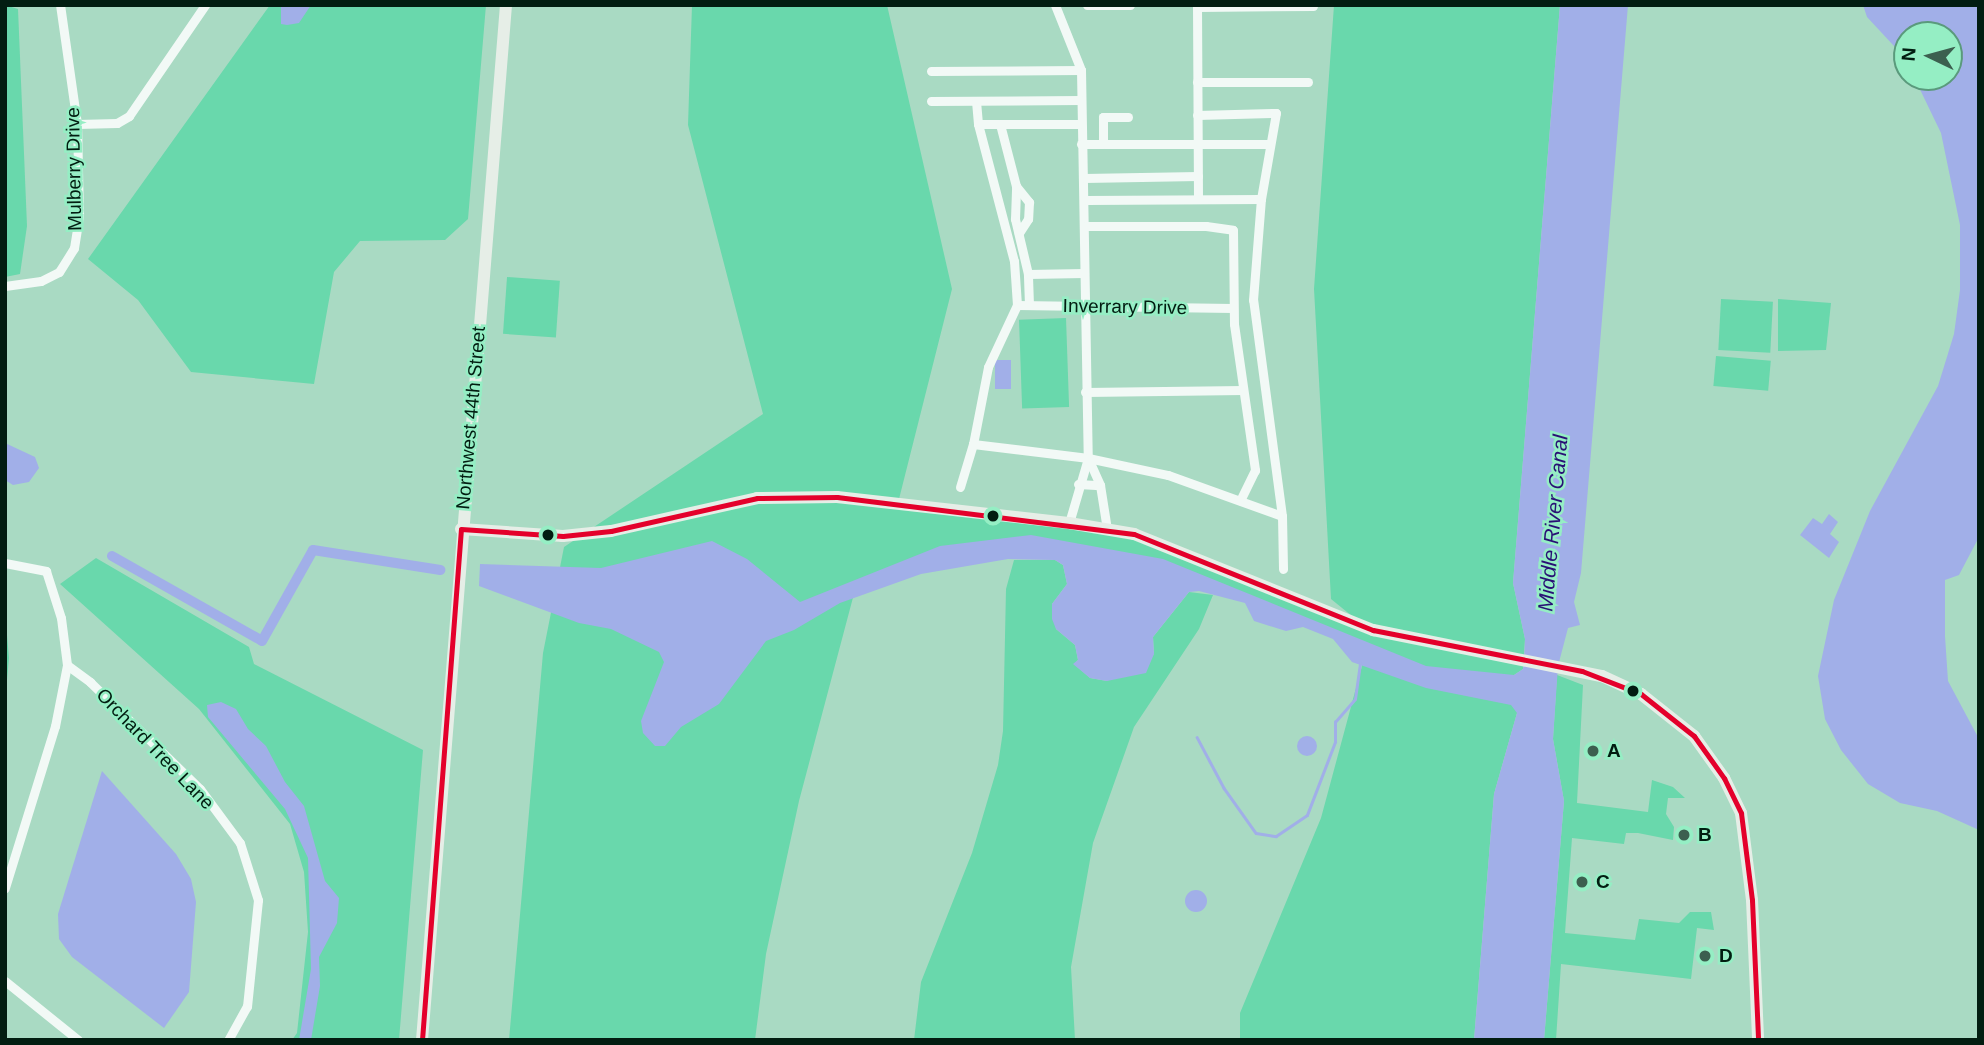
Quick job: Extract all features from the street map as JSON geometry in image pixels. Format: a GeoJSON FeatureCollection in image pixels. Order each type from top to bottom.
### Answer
{"type":"FeatureCollection","features":[{"type":"Feature","properties":{"kind":"street","name":"Mulberry Drive"},"geometry":{"type":"LineString","coordinates":[[5,286],[41,281],[59,272],[74,248],[79,217],[76,124],[60,5]]}},
{"type":"Feature","properties":{"kind":"street"},"geometry":{"type":"LineString","coordinates":[[76,124],[117,123],[129,116],[205,5]]}},
{"type":"Feature","properties":{"kind":"street","name":"Northwest 44th Street"},"geometry":{"type":"LineString","coordinates":[[422,1040],[461,529],[506,5]]}},
{"type":"Feature","properties":{"kind":"street"},"geometry":{"type":"LineString","coordinates":[[1055,5],[1081,69],[1080,124],[1086,200],[1083,307],[1088,458],[1100,485],[1107,529]]}},
{"type":"Feature","properties":{"kind":"street"},"geometry":{"type":"LineString","coordinates":[[1087,5],[1130,5]]}},
{"type":"Feature","properties":{"kind":"street"},"geometry":{"type":"LineString","coordinates":[[1198,198],[1197,6],[1313,6]]}},
{"type":"Feature","properties":{"kind":"street"},"geometry":{"type":"LineString","coordinates":[[931,71],[1081,69]]}},
{"type":"Feature","properties":{"kind":"street"},"geometry":{"type":"LineString","coordinates":[[1197,82],[1308,82]]}},
{"type":"Feature","properties":{"kind":"street"},"geometry":{"type":"LineString","coordinates":[[931,101],[1081,100]]}},
{"type":"Feature","properties":{"kind":"street"},"geometry":{"type":"LineString","coordinates":[[960,486],[973,444],[988,367],[1017,305],[1014,261],[978,124],[976,101]]}},
{"type":"Feature","properties":{"kind":"street"},"geometry":{"type":"LineString","coordinates":[[1197,115],[1276,113],[1261,199],[1252,300],[1282,516],[1283,569]]}},
{"type":"Feature","properties":{"kind":"street"},"geometry":{"type":"LineString","coordinates":[[1104,144],[1103,117],[1128,117]]}},
{"type":"Feature","properties":{"kind":"street"},"geometry":{"type":"LineString","coordinates":[[978,124],[1080,124]]}},
{"type":"Feature","properties":{"kind":"street"},"geometry":{"type":"LineString","coordinates":[[1000,124],[1016,186],[1028,201],[1028,219],[1019,233],[1028,274],[1029,305]]}},
{"type":"Feature","properties":{"kind":"street"},"geometry":{"type":"LineString","coordinates":[[1081,144],[1270,144]]}},
{"type":"Feature","properties":{"kind":"street"},"geometry":{"type":"LineString","coordinates":[[1084,178],[1198,176]]}},
{"type":"Feature","properties":{"kind":"street"},"geometry":{"type":"LineString","coordinates":[[1086,200],[1261,199]]}},
{"type":"Feature","properties":{"kind":"street"},"geometry":{"type":"LineString","coordinates":[[1085,226],[1206,226],[1233,230],[1233,308],[1255,470],[1240,501]]}},
{"type":"Feature","properties":{"kind":"street"},"geometry":{"type":"LineString","coordinates":[[1028,274],[1084,273]]}},
{"type":"Feature","properties":{"kind":"street","name":"Inverrary Drive"},"geometry":{"type":"LineString","coordinates":[[1017,305],[1233,308]]}},
{"type":"Feature","properties":{"kind":"street"},"geometry":{"type":"LineString","coordinates":[[1085,392],[1243,390]]}},
{"type":"Feature","properties":{"kind":"street"},"geometry":{"type":"LineString","coordinates":[[973,444],[1088,458],[1168,475],[1282,516]]}},
{"type":"Feature","properties":{"kind":"street"},"geometry":{"type":"LineString","coordinates":[[1069,523],[1078,484],[1088,458]]}},
{"type":"Feature","properties":{"kind":"street"},"geometry":{"type":"LineString","coordinates":[[1078,484],[1100,485]]}},
{"type":"Feature","properties":{"kind":"street"},"geometry":{"type":"LineString","coordinates":[[461,529],[564,537],[611,531],[757,498],[837,497],[1069,523],[1133,534],[1373,630],[1602,676],[1641,694],[1694,736],[1724,778],[1741,813],[1752,900],[1758,1040]]}},
{"type":"Feature","properties":{"kind":"street"},"geometry":{"type":"LineString","coordinates":[[5,563],[46,571],[61,618],[67,665],[55,726],[5,888]]}},
{"type":"Feature","properties":{"kind":"street","name":"Orchard Tree Lane"},"geometry":{"type":"LineString","coordinates":[[67,665],[90,682],[200,789],[240,843],[258,900],[247,1006],[228,1040]]}},
{"type":"Feature","properties":{"kind":"street"},"geometry":{"type":"LineString","coordinates":[[5,981],[78,1040]]}},
{"type":"Feature","properties":{"kind":"green space"},"geometry":{"type":"Polygon","coordinates":[[[5,5],[18,9],[27,226],[20,274],[5,277],[5,5]]]}},
{"type":"Feature","properties":{"kind":"green space"},"geometry":{"type":"Polygon","coordinates":[[[270,5],[486,5],[468,219],[445,240],[360,241],[334,272],[314,384],[191,372],[138,300],[88,259],[270,5]]]}},
{"type":"Feature","properties":{"kind":"green space"},"geometry":{"type":"Polygon","coordinates":[[[692,5],[887,5],[952,289],[898,503],[1134,534],[1363,625],[1331,599],[1314,289],[1334,5],[1560,5],[1513,583],[1525,639],[1523,669],[1514,675],[1517,713],[1494,794],[1474,1040],[1240,1040],[1240,1013],[1321,818],[1366,651],[1279,611],[1100,550],[940,555],[855,590],[799,801],[766,954],[755,1040],[509,1040],[543,653],[564,547],[763,414],[688,125],[692,5]]]}},
{"type":"Feature","properties":{"kind":"green space"},"geometry":{"type":"Polygon","coordinates":[[[507,277],[560,281],[556,338],[503,334],[507,277]]]}},
{"type":"Feature","properties":{"kind":"green space"},"geometry":{"type":"Polygon","coordinates":[[[1721,299],[1773,302],[1770,353],[1718,350],[1721,299]]]}},
{"type":"Feature","properties":{"kind":"green space"},"geometry":{"type":"Polygon","coordinates":[[[1778,299],[1831,303],[1826,350],[1778,351],[1778,299]]]}},
{"type":"Feature","properties":{"kind":"green space"},"geometry":{"type":"Polygon","coordinates":[[[1066,318],[1069,407],[1022,409],[1019,320],[1066,318]]]}},
{"type":"Feature","properties":{"kind":"green space"},"geometry":{"type":"Polygon","coordinates":[[[1716,356],[1771,361],[1768,391],[1713,386],[1716,356]]]}},
{"type":"Feature","properties":{"kind":"green space"},"geometry":{"type":"Polygon","coordinates":[[[96,558],[249,647],[254,664],[423,750],[399,1040],[292,1040],[297,1033],[308,932],[304,872],[290,824],[199,709],[60,584],[96,558]]]}},
{"type":"Feature","properties":{"kind":"green space"},"geometry":{"type":"Polygon","coordinates":[[[1014,560],[1055,560],[1063,565],[1067,584],[1052,604],[1056,629],[1075,645],[1078,660],[1074,664],[1090,678],[1107,681],[1154,654],[1153,637],[1189,592],[1213,595],[1199,629],[1134,727],[1093,843],[1071,967],[1075,1040],[914,1040],[921,982],[972,853],[998,765],[1003,731],[1006,589],[1014,560]]]}},
{"type":"Feature","properties":{"kind":"green space"},"geometry":{"type":"Polygon","coordinates":[[[5,612],[9,658],[5,702],[5,612]]]}},
{"type":"Feature","properties":{"kind":"green space"},"geometry":{"type":"Polygon","coordinates":[[[1557,675],[1583,685],[1577,803],[1648,812],[1652,780],[1673,787],[1685,798],[1668,798],[1666,814],[1674,827],[1673,840],[1638,833],[1626,833],[1624,844],[1572,838],[1565,933],[1635,940],[1639,919],[1679,923],[1690,912],[1711,912],[1714,930],[1697,928],[1691,979],[1561,964],[1556,1040],[1544,1040],[1564,801],[1553,739],[1557,675]]]}},
{"type":"Feature","properties":{"kind":"water"},"geometry":{"type":"Polygon","coordinates":[[[281,5],[311,5],[299,23],[287,25],[281,24],[281,5]]]}},
{"type":"Feature","properties":{"kind":"water","name":"Middle River Canal"},"geometry":{"type":"Polygon","coordinates":[[[1560,5],[1628,5],[1581,573],[1574,602],[1580,625],[1568,628],[1558,666],[1553,739],[1564,801],[1544,1040],[1474,1040],[1494,794],[1517,713],[1511,705],[1426,688],[1352,662],[1333,639],[1303,627],[1286,631],[1254,621],[1245,603],[1199,591],[1189,592],[1153,637],[1154,654],[1146,673],[1107,681],[1090,678],[1073,664],[1078,660],[1075,645],[1056,629],[1052,619],[1052,604],[1067,584],[1063,565],[1055,560],[1008,559],[921,574],[840,603],[794,630],[766,641],[719,704],[681,727],[665,746],[655,746],[643,733],[641,721],[664,662],[659,652],[611,629],[579,623],[479,586],[480,564],[601,568],[712,541],[747,559],[800,602],[940,546],[1031,535],[1163,559],[1426,666],[1514,675],[1523,669],[1524,660],[1525,639],[1513,583],[1560,5]]]}},
{"type":"Feature","properties":{"kind":"water"},"geometry":{"type":"Polygon","coordinates":[[[1863,5],[1979,5],[1979,537],[1959,575],[1945,580],[1945,636],[1948,681],[1979,739],[1979,830],[1937,811],[1900,803],[1868,784],[1841,750],[1825,719],[1818,676],[1834,600],[1870,511],[1938,386],[1954,334],[1960,290],[1960,225],[1941,133],[1921,91],[1963,91],[1963,21],[1893,21],[1893,45],[1867,17],[1863,5]]]}},
{"type":"Feature","properties":{"kind":"water"},"geometry":{"type":"Polygon","coordinates":[[[995,360],[1011,360],[1011,389],[995,389],[995,360]]]}},
{"type":"Feature","properties":{"kind":"water"},"geometry":{"type":"Polygon","coordinates":[[[5,443],[35,457],[39,468],[29,482],[13,485],[5,480],[5,443]]]}},
{"type":"Feature","properties":{"kind":"water"},"geometry":{"type":"Polygon","coordinates":[[[1829,514],[1838,522],[1830,534],[1839,542],[1829,558],[1800,535],[1813,518],[1822,524],[1829,514]]]}},
{"type":"Feature","properties":{"kind":"water"},"geometry":{"type":"Polygon","coordinates":[[[221,702],[236,709],[248,729],[266,746],[285,782],[304,806],[325,881],[339,898],[337,923],[319,957],[320,986],[311,1040],[299,1040],[311,969],[308,858],[285,809],[208,717],[207,705],[221,702]]]}},
{"type":"Feature","properties":{"kind":"water"},"geometry":{"type":"Polygon","coordinates":[[[1307,736],[1314,739],[1317,746],[1314,753],[1307,756],[1300,753],[1297,746],[1300,739],[1307,736]]]}},
{"type":"Feature","properties":{"kind":"water"},"geometry":{"type":"Polygon","coordinates":[[[102,771],[176,854],[191,879],[196,902],[189,992],[164,1028],[72,957],[59,939],[58,914],[102,771]]]}},
{"type":"Feature","properties":{"kind":"water"},"geometry":{"type":"Polygon","coordinates":[[[1196,890],[1204,893],[1207,901],[1204,909],[1196,912],[1188,909],[1185,901],[1188,893],[1196,890]]]}},
{"type":"Feature","properties":{"kind":"waterway"},"geometry":{"type":"LineString","coordinates":[[112,556],[262,641],[313,550],[440,570]]}},
{"type":"Feature","properties":{"kind":"waterway"},"geometry":{"type":"LineString","coordinates":[[1197,737],[1224,788],[1256,833],[1276,836],[1307,815],[1335,742],[1335,722],[1355,699],[1360,663]]}},
{"type":"Feature","properties":{"kind":"transit line"},"geometry":{"type":"LineString","coordinates":[[422,1040],[461,529],[563,536],[611,531],[757,498],[837,497],[1134,534],[1373,630],[1582,671],[1641,694],[1694,736],[1724,778],[1741,813],[1752,900],[1758,1040]]}},
{"type":"Feature","properties":{"kind":"place","name":"A"},"geometry":{"type":"Point","coordinates":[1593,751]}},
{"type":"Feature","properties":{"kind":"place","name":"B"},"geometry":{"type":"Point","coordinates":[1684,835]}},
{"type":"Feature","properties":{"kind":"place","name":"C"},"geometry":{"type":"Point","coordinates":[1582,882]}},
{"type":"Feature","properties":{"kind":"place","name":"D"},"geometry":{"type":"Point","coordinates":[1705,956]}}]}
